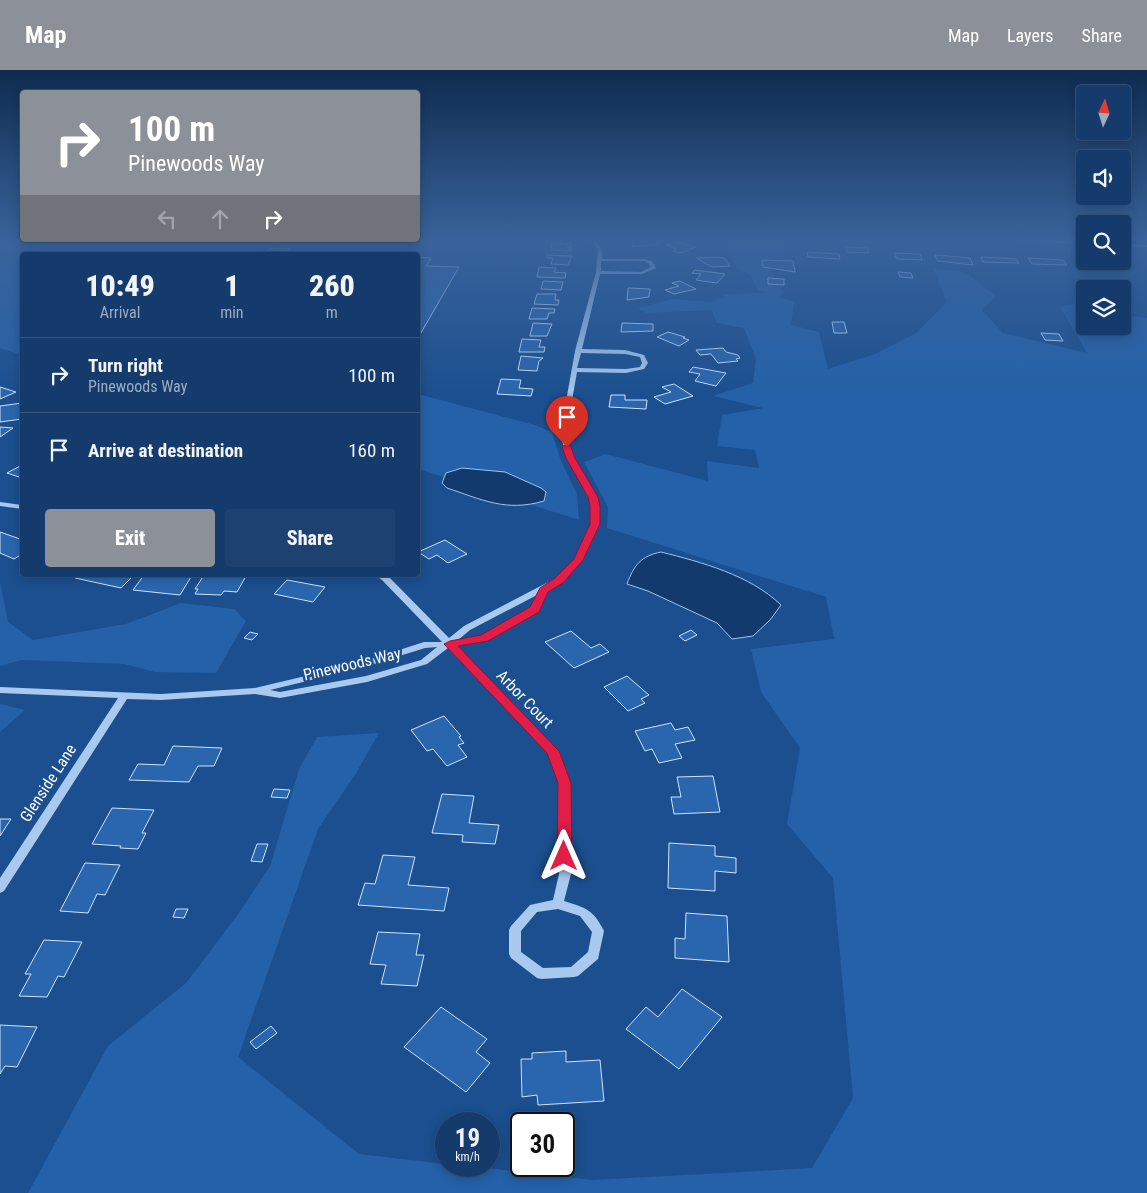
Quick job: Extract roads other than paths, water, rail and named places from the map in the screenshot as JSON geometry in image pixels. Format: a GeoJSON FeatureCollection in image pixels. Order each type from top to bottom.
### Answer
{"type":"FeatureCollection","features":[{"type":"Feature","properties":{"kind":"street","name":"Pinewoods Way"},"geometry":{"type":"LineString","coordinates":[[255,691],[280,695],[367,678],[424,662],[450,644],[468,628],[526,596],[544,590],[559,580],[578,560],[595,524],[593,497],[571,458],[563,435],[574,370],[593,292]]}},
{"type":"Feature","properties":{"kind":"street"},"geometry":{"type":"LineString","coordinates":[[574,370],[626,371],[642,368],[645,363],[642,356],[626,352],[578,352]]}},
{"type":"Feature","properties":{"kind":"street"},"geometry":{"type":"LineString","coordinates":[[0,504],[20,507]]}},
{"type":"Feature","properties":{"kind":"street","name":"Arbor Court"},"geometry":{"type":"LineString","coordinates":[[383,577],[553,751],[564,783],[565,874],[558,904]]}},
{"type":"Feature","properties":{"kind":"street","name":"Pinewoods Way"},"geometry":{"type":"LineString","coordinates":[[0,690],[124,696],[184,696],[255,691],[358,666],[424,645],[450,644],[484,638],[535,609],[544,590]]}},
{"type":"Feature","properties":{"kind":"street","name":"Glenside Lane"},"geometry":{"type":"LineString","coordinates":[[0,888],[124,696]]}},
{"type":"Feature","properties":{"kind":"street"},"geometry":{"type":"LineString","coordinates":[[558,904],[584,912],[598,930],[594,955],[574,972],[541,974],[515,954],[515,930],[534,908],[558,904]]}}]}
